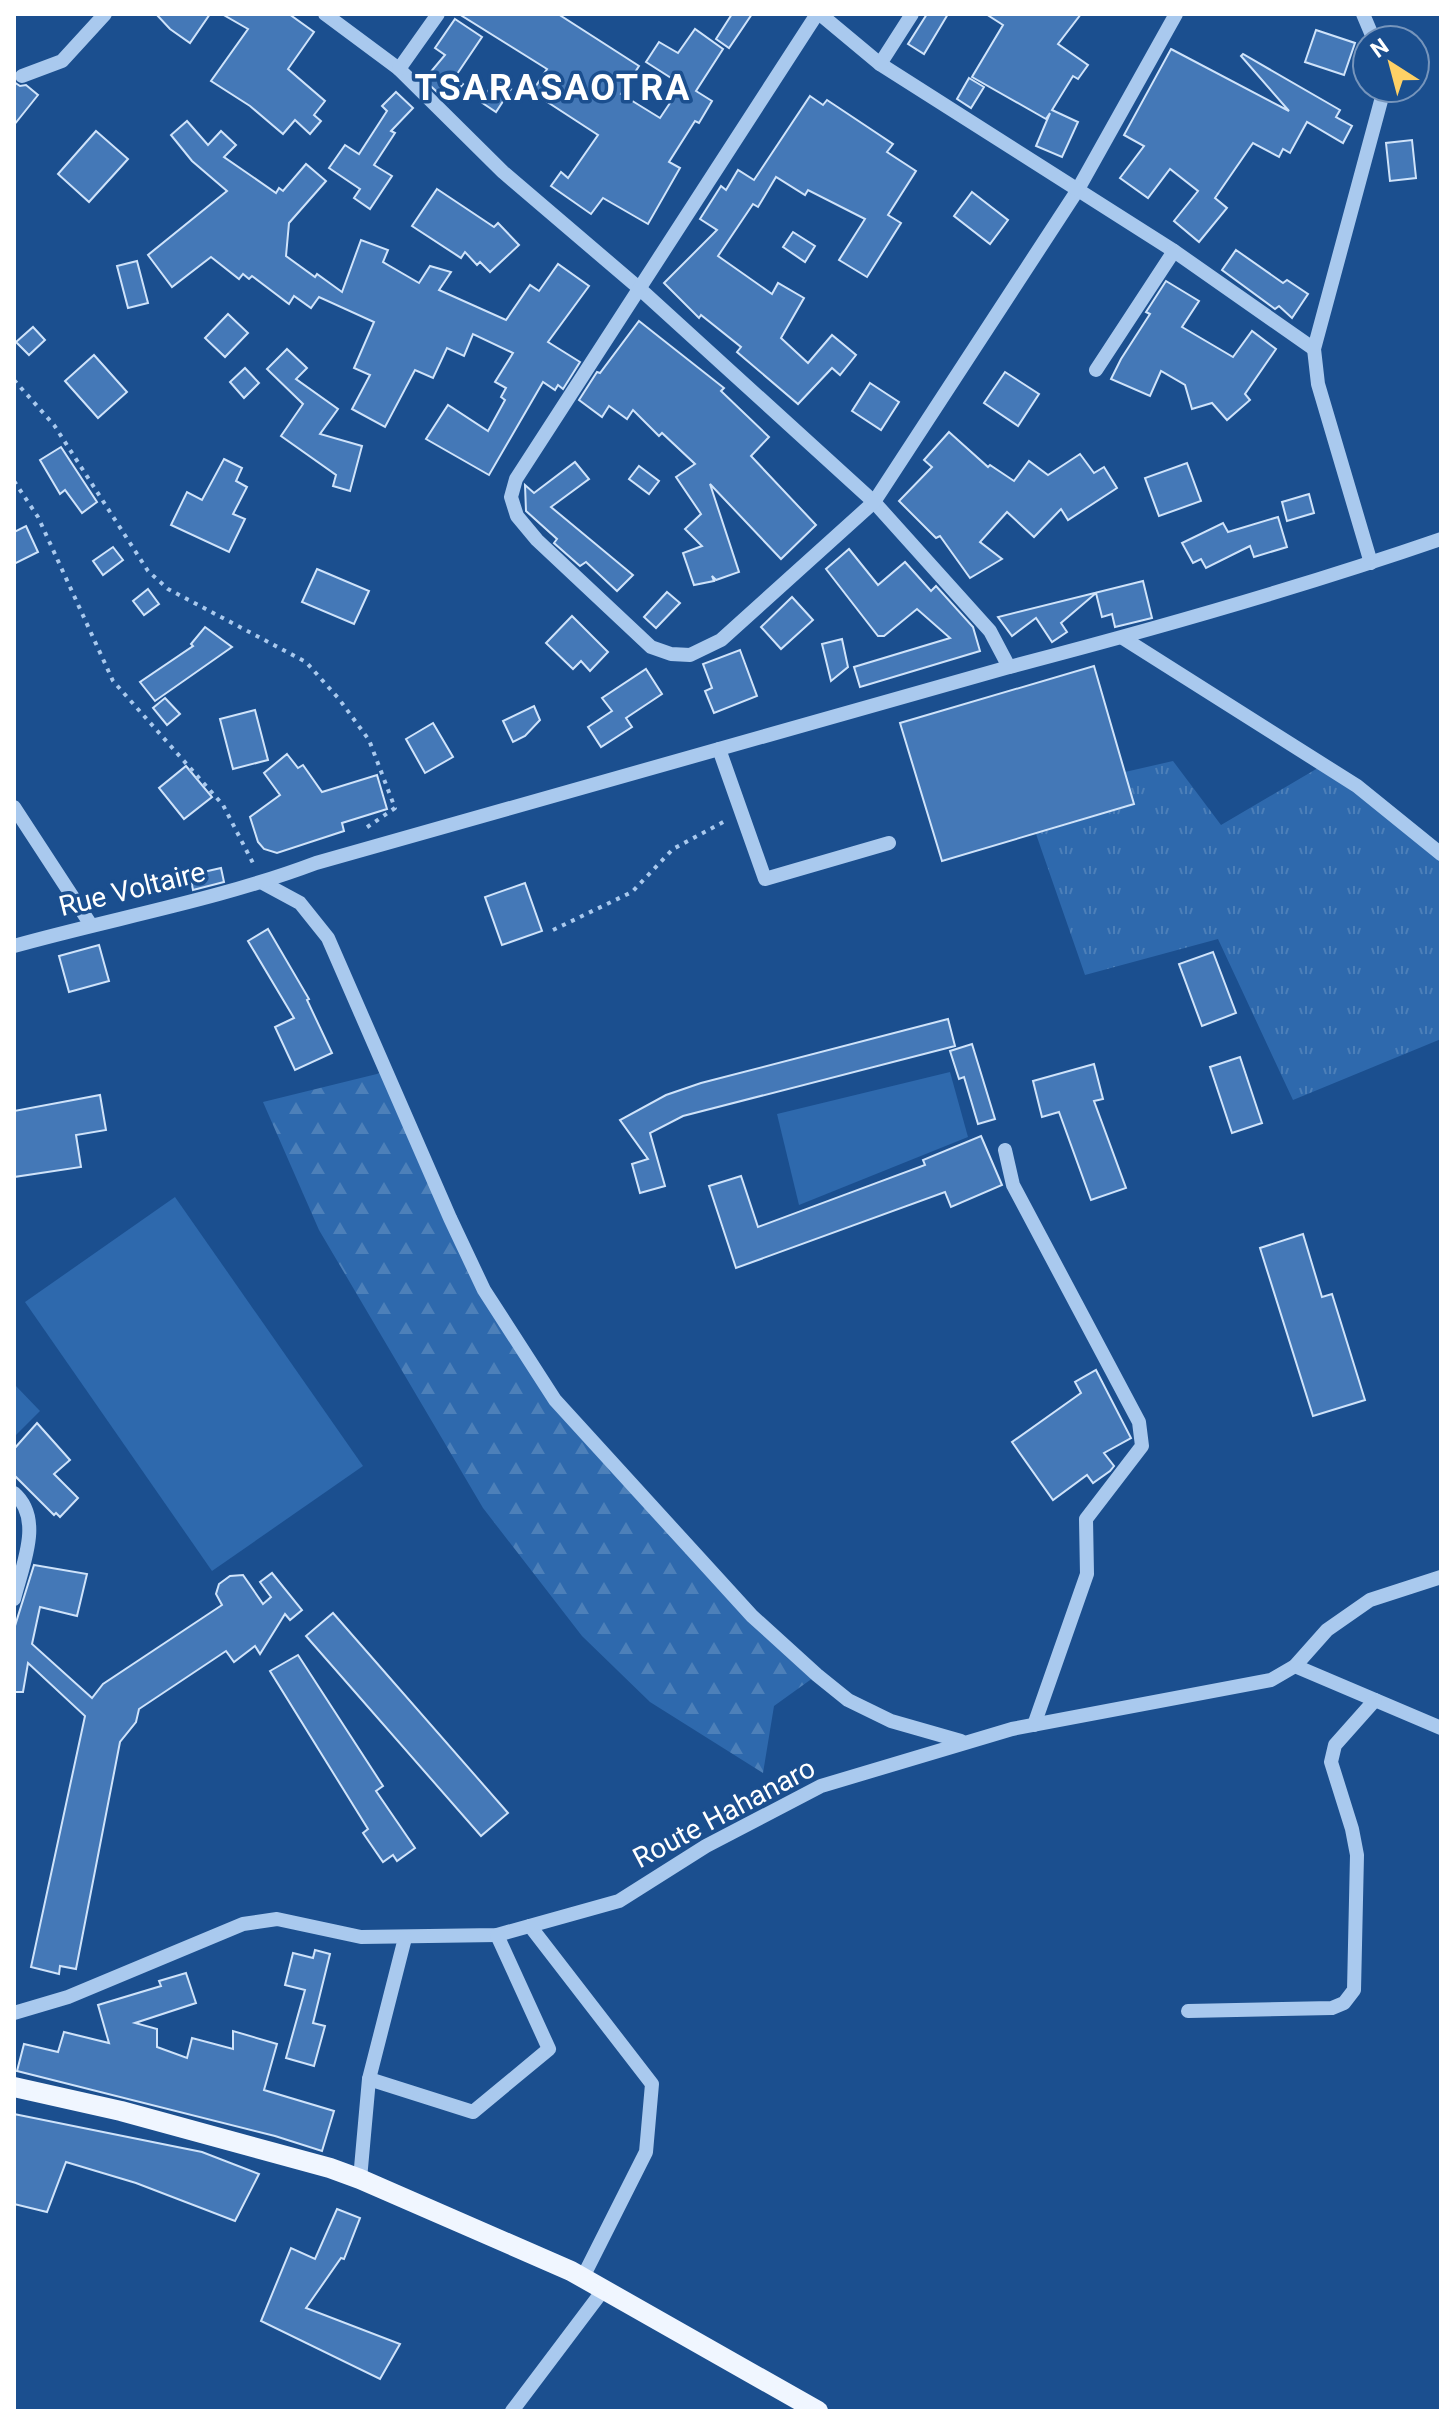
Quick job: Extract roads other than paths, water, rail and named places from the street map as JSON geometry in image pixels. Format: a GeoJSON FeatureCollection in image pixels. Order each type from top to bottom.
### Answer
{"type":"FeatureCollection","features":[{"type":"Feature","properties":{"kind":"main road"},"geometry":{"type":"LineString","coordinates":[[14,2087],[121,2111],[360,2179],[583,2277],[818,2411]]}},
{"type":"Feature","properties":{"kind":"street"},"geometry":{"type":"LineString","coordinates":[[22,76],[62,61],[105,14]]}},
{"type":"Feature","properties":{"kind":"street"},"geometry":{"type":"LineString","coordinates":[[325,14],[399,69],[503,172],[640,289],[874,502],[990,631],[1009,667]]}},
{"type":"Feature","properties":{"kind":"street"},"geometry":{"type":"LineString","coordinates":[[399,69],[438,14]]}},
{"type":"Feature","properties":{"kind":"street"},"geometry":{"type":"LineString","coordinates":[[1176,14],[1077,191],[874,502],[721,640],[704,651],[690,655],[671,654],[651,647],[537,540],[517,516],[511,497],[516,479],[818,14],[880,64],[1077,191],[1174,251],[1314,349]]}},
{"type":"Feature","properties":{"kind":"street"},"geometry":{"type":"LineString","coordinates":[[880,64],[912,14]]}},
{"type":"Feature","properties":{"kind":"street"},"geometry":{"type":"LineString","coordinates":[[1371,563],[1318,384],[1314,349],[1380,104]]}},
{"type":"Feature","properties":{"kind":"street"},"geometry":{"type":"LineString","coordinates":[[1096,370],[1174,251]]}},
{"type":"Feature","properties":{"kind":"street","name":"Rue Voltaire"},"geometry":{"type":"LineString","coordinates":[[14,946],[263,883],[316,863],[1009,667],[1123,638],[1441,539]]}},
{"type":"Feature","properties":{"kind":"street"},"geometry":{"type":"LineString","coordinates":[[1123,638],[1357,786],[1441,854]]}},
{"type":"Feature","properties":{"kind":"street"},"geometry":{"type":"LineString","coordinates":[[719,749],[765,879],[889,843]]}},
{"type":"Feature","properties":{"kind":"street"},"geometry":{"type":"LineString","coordinates":[[14,807],[91,925]]}},
{"type":"Feature","properties":{"kind":"street"},"geometry":{"type":"LineString","coordinates":[[263,883],[300,903],[328,938],[484,1290],[555,1400],[752,1616],[817,1675],[848,1700],[891,1721],[963,1742]]}},
{"type":"Feature","properties":{"kind":"street"},"geometry":{"type":"LineString","coordinates":[[1005,1150],[1013,1185],[1139,1422],[1142,1446],[1086,1519],[1087,1574],[1034,1725]]}},
{"type":"Feature","properties":{"kind":"street"},"geometry":{"type":"LineString","coordinates":[[14,1493],[28,1509],[31,1526],[14,1599]]}},
{"type":"Feature","properties":{"kind":"street","name":"Route Hahanaro"},"geometry":{"type":"LineString","coordinates":[[14,2013],[68,1997],[243,1924],[277,1919],[361,1937],[497,1935],[619,1901],[706,1846],[821,1786],[963,1742],[1034,1725],[1271,1680],[1295,1666],[1327,1630],[1370,1600],[1441,1577]]}},
{"type":"Feature","properties":{"kind":"street"},"geometry":{"type":"LineString","coordinates":[[1295,1666],[1441,1728]]}},
{"type":"Feature","properties":{"kind":"street"},"geometry":{"type":"LineString","coordinates":[[1188,2011],[1332,2008],[1344,2003],[1354,1990],[1357,1855],[1331,1762],[1335,1745],[1375,1700]]}},
{"type":"Feature","properties":{"kind":"street"},"geometry":{"type":"LineString","coordinates":[[530,1926],[652,2084],[646,2152],[583,2277]]}},
{"type":"Feature","properties":{"kind":"street"},"geometry":{"type":"LineString","coordinates":[[369,2079],[473,2112],[549,2049],[497,1935]]}},
{"type":"Feature","properties":{"kind":"street"},"geometry":{"type":"LineString","coordinates":[[360,2179],[369,2079],[405,1938]]}},
{"type":"Feature","properties":{"kind":"street"},"geometry":{"type":"LineString","coordinates":[[512,2411],[604,2289]]}},
{"type":"Feature","properties":{"kind":"district","name":"TSARASAOTRA"},"geometry":{"type":"Point","coordinates":[553,88]}}]}
